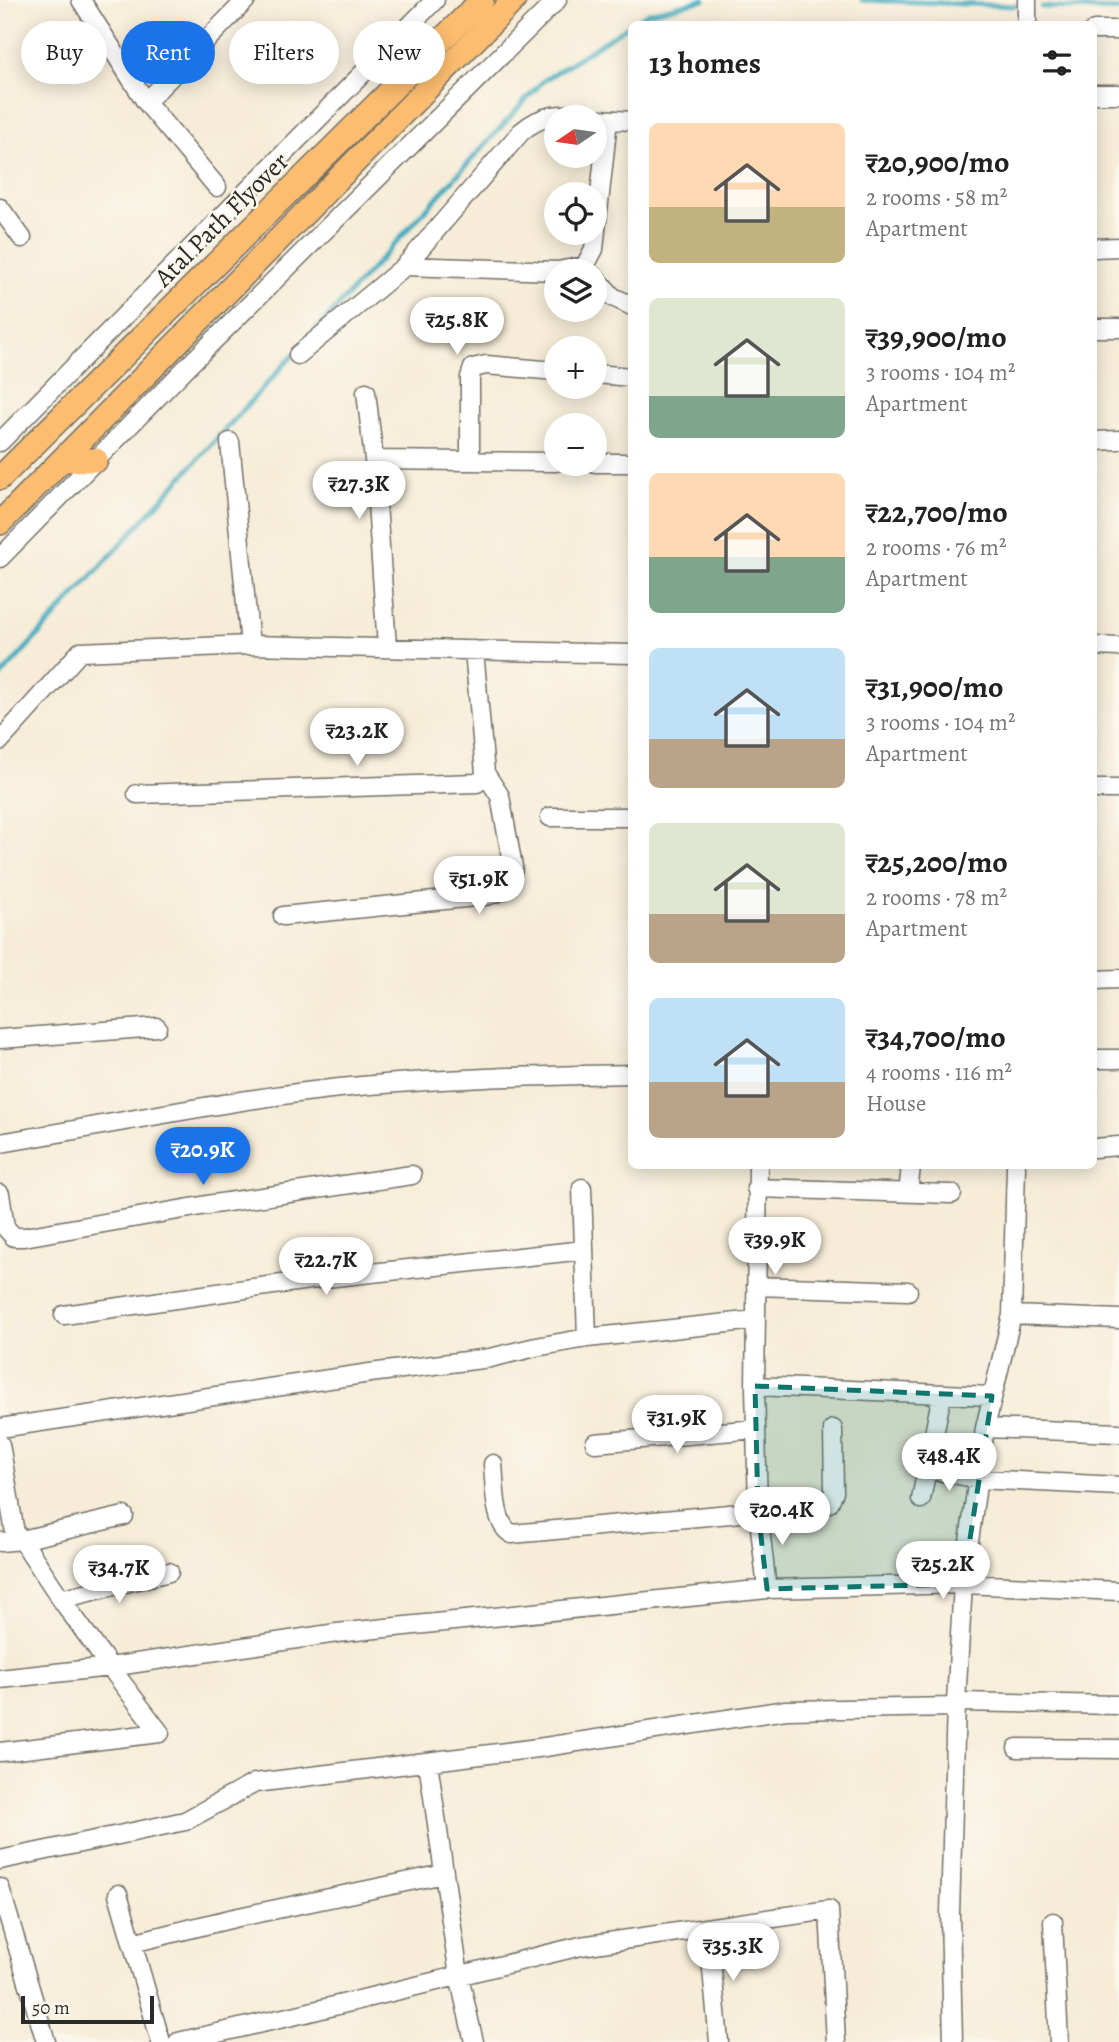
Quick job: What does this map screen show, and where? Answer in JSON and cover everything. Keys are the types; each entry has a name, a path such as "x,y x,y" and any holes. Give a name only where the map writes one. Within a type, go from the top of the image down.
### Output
{"main road":[{"name":"Atal Path Flyover","path":"0,478 482,0"},
{"name":"Atal Path Flyover","path":"0,523 514,0"},
{"path":"62,460 96,460"}],"street":[{"path":"81,0 146,102 217,187"},
{"path":"146,102 246,0"},
{"path":"0,442 435,0"},
{"path":"0,558 556,0"},
{"path":"1027,0 1027,21"},
{"path":"1097,30 1119,30"},
{"path":"1097,94 1119,94"},
{"path":"298,355 405,266 521,132 532,122 544,118"},
{"path":"607,119 628,121"},
{"path":"592,259 599,168"},
{"path":"0,208 22,238"},
{"path":"1097,248 1119,247"},
{"path":"405,266 544,271"},
{"path":"607,290 613,297 628,304"},
{"path":"1097,328 1119,328"},
{"path":"470,460 472,368 486,365 544,370"},
{"path":"607,375 628,377"},
{"path":"366,393 374,460 387,647"},
{"path":"1097,441 1119,440"},
{"path":"230,442 250,645"},
{"path":"374,460 544,462"},
{"path":"607,463 628,463"},
{"path":"0,741 80,652 250,645 628,654"},
{"path":"1097,646 1119,647"},
{"path":"283,916 485,896 503,891 509,886 513,878 513,867 500,796 485,773 474,650"},
{"path":"137,794 471,783 481,781 485,773"},
{"path":"1097,789 1119,789"},
{"path":"550,817 628,817"},
{"path":"1097,980 1119,979"},
{"path":"0,1039 157,1027"},
{"path":"1097,1059 1119,1059"},
{"path":"0,1143 338,1088 425,1080 628,1074"},
{"path":"1097,1148 1119,1146"},
{"path":"758,1169 755,1386 758,1510 767,1589"},
{"path":"908,1193 911,1169"},
{"path":"953,2042 950,1914 956,1704 963,1584 985,1428 1012,1315 1016,1169"},
{"path":"0,1194 5,1227 14,1237 24,1237 206,1205 412,1175"},
{"path":"582,1188 587,1338"},
{"path":"756,1188 952,1194"},
{"path":"64,1315 316,1279 584,1250"},
{"path":"756,1286 908,1291"},
{"path":"1012,1315 1119,1319"},
{"path":"0,1428 370,1373 490,1358 587,1338 756,1320"},
{"path":"755,1386 992,1396"},
{"path":"921,1499 942,1394"},
{"path":"985,1428 1119,1433"},
{"path":"595,1443 756,1429"},
{"path":"494,1464 499,1516 503,1528 512,1534 817,1506 829,1503 832,1499 833,1429"},
{"path":"0,1444 13,1540 160,1733 0,1752"},
{"path":"928,1469 978,1479 1119,1486"},
{"path":"13,1540 124,1516"},
{"path":"61,1600 169,1573"},
{"path":"0,1679 110,1667 337,1633 767,1589 963,1584 1119,1591"},
{"path":"0,1860 185,1821 255,1783 538,1748 786,1710 956,1704 1119,1705"},
{"path":"1017,1748 1119,1749"},
{"path":"428,1762 459,1976 474,2042"},
{"path":"132,1942 444,1874"},
{"path":"0,1888 46,2042"},
{"path":"118,1894 161,2042"},
{"path":"178,2042 581,1946 830,1910 836,2042"},
{"path":"1053,1922 1059,2042"},
{"path":"708,1928 719,2042"}],"highlighted area":[{"path":"755,1386 992,1396 963,1584 767,1589 758,1510"}],"waterway":[{"path":"636,21 648,13 704,0"},
{"path":"862,0 1015,6"},
{"path":"1042,7 1119,10"},
{"path":"317,329 543,81 628,26"},
{"path":"0,677 294,354"}]}
